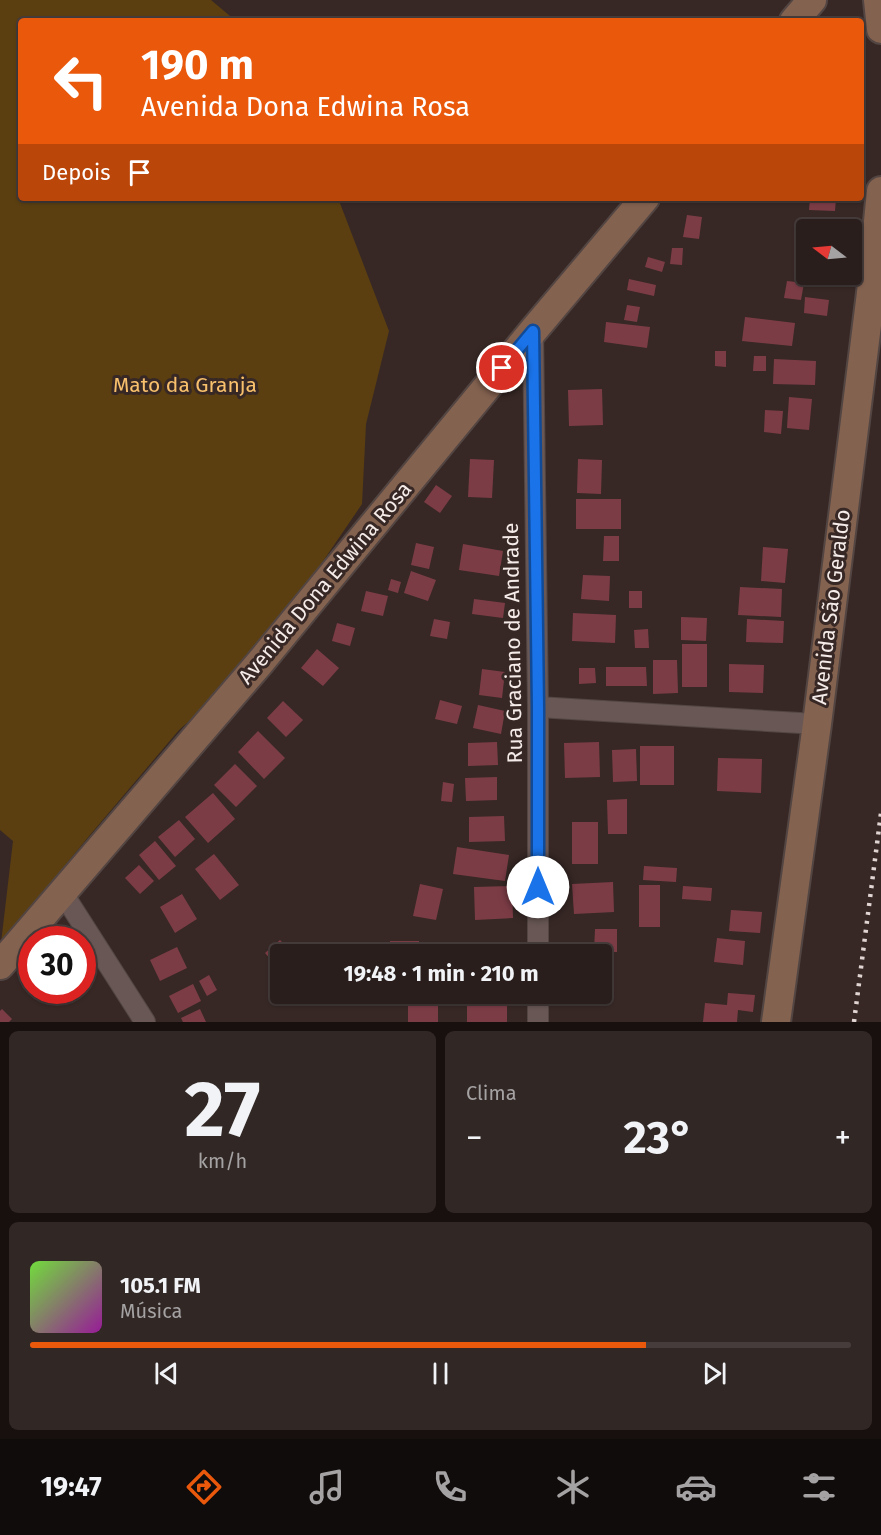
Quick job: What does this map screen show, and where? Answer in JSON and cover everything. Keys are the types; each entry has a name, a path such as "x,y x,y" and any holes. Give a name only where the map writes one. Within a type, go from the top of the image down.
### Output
{"street":[{"path":"797,18 812,0"},
{"path":"878,0 881,29"},
{"name":"Avenida São Geraldo","path":"776,1022 817,724 871,293 881,191"},
{"name":"Avenida Dona Edwina Rosa","path":"0,964 258,665 642,201"},
{"name":"Rua Graciano de Andrade","path":"533,331 538,707 538,944"},
{"path":"538,707 817,724"},
{"path":"62,892 145,1022"},
{"path":"538,1004 538,1022"}],"green space":[{"name":"Mato da Granja","path":"0,0 211,0 232,18 18,18 18,201 339,201 389,331 366,424 362,504 253,664 179,730 1,943 13,841 0,830"}],"building":[{"path":"810,201 836,201 835,211 809,210"},
{"path":"687,215 702,217 699,239 683,237"},
{"path":"672,248 683,248 682,265 670,264"},
{"path":"648,257 665,262 662,272 645,267"},
{"path":"629,279 656,285 654,296 627,290"},
{"path":"787,281 804,285 801,300 784,298"},
{"path":"805,297 829,300 827,316 804,313"},
{"path":"627,305 640,307 637,322 624,320"},
{"path":"745,317 795,323 792,346 742,341"},
{"path":"606,322 650,327 647,348 604,342"},
{"path":"715,351 726,351 726,367 715,366"},
{"path":"754,356 766,356 766,371 753,371"},
{"path":"774,359 816,361 815,385 773,384"},
{"path":"602,389 603,425 569,426 568,390"},
{"path":"789,397 812,399 809,430 787,428"},
{"path":"765,410 783,411 781,434 764,432"},
{"path":"470,459 494,460 492,498 468,497"},
{"path":"578,459 602,460 601,494 577,493"},
{"path":"436,485 452,496 440,513 424,502"},
{"path":"576,499 621,499 621,529 576,529"},
{"path":"604,536 619,536 619,561 603,561"},
{"path":"416,543 434,547 429,569 411,565"},
{"path":"463,544 503,551 499,576 459,570"},
{"path":"763,547 788,549 785,583 761,581"},
{"path":"411,571 436,580 428,601 404,593"},
{"path":"583,575 610,576 609,601 581,599"},
{"path":"391,579 401,582 398,593 388,590"},
{"path":"740,587 782,589 781,617 738,615"},
{"path":"366,591 388,596 383,616 361,611"},
{"path":"629,591 642,591 642,608 629,608"},
{"path":"474,599 505,603 503,618 472,614"},
{"path":"573,613 616,615 615,643 572,641"},
{"path":"681,617 707,618 706,641 681,640"},
{"path":"434,619 450,622 447,639 430,636"},
{"path":"747,619 784,621 783,643 746,642"},
{"path":"337,623 355,628 350,646 332,641"},
{"path":"648,629 649,648 635,648 634,630"},
{"path":"682,644 707,644 707,687 682,687"},
{"path":"317,649 339,668 323,686 301,668"},
{"path":"653,660 677,660 678,693 653,694"},
{"path":"729,664 764,665 763,693 729,692"},
{"path":"606,667 646,667 647,686 606,686"},
{"path":"579,668 595,668 596,683 579,684"},
{"path":"482,669 505,672 502,698 479,695"},
{"path":"440,700 462,706 457,724 435,719"},
{"path":"283,701 303,720 286,737 267,718"},
{"path":"478,705 505,711 501,734 473,728"},
{"path":"258,731 285,758 264,779 238,752"},
{"path":"497,742 498,765 468,766 468,743"},
{"path":"599,742 600,777 565,778 564,743"},
{"path":"640,746 674,746 674,785 640,785"},
{"path":"636,749 637,781 613,782 612,750"},
{"path":"718,758 762,759 761,793 717,791"},
{"path":"235,764 257,786 236,807 214,785"},
{"path":"497,777 497,800 466,801 465,778"},
{"path":"443,782 454,784 452,802 441,801"},
{"path":"213,793 235,819 208,843 185,817"},
{"path":"627,799 627,834 608,834 607,800"},
{"path":"504,816 505,841 469,842 469,817"},
{"path":"179,820 195,839 175,857 158,837"},
{"path":"572,822 598,822 598,864 572,864"},
{"path":"155,841 176,866 159,880 139,855"},
{"path":"457,847 509,855 505,881 453,874"},
{"path":"214,854 239,885 220,900 195,869"},
{"path":"139,865 154,881 140,894 125,878"},
{"path":"644,866 677,868 676,882 643,880"},
{"path":"613,882 614,912 574,914 572,884"},
{"path":"420,884 443,889 436,920 413,916"},
{"path":"639,885 660,885 660,927 639,927"},
{"path":"512,886 513,918 475,920 474,887"},
{"path":"683,886 712,888 711,901 682,899"},
{"path":"182,894 197,919 175,933 160,907"},
{"path":"731,910 762,912 760,933 729,931"},
{"path":"595,929 617,929 617,952 612,952 612,944 594,944"},
{"path":"717,938 745,941 743,965 714,962"},
{"path":"390,941 419,941 419,944 390,944"},
{"path":"177,947 187,968 160,981 150,960"},
{"path":"270,949 270,959 265,953"},
{"path":"209,975 217,990 207,996 199,981"},
{"path":"193,984 201,1001 178,1013 169,996"},
{"path":"728,993 755,995 753,1012 738,1010 737,1022 703,1022 705,1003 727,1005"},
{"path":"408,1004 438,1004 438,1022 408,1022"},
{"path":"467,1004 507,1004 507,1022 467,1022"},
{"path":"2,1009 12,1019 9,1022 0,1022"},
{"path":"200,1009 206,1022 183,1022 181,1018"}],"railway":[{"path":"854,1022 881,813"}],"route":[{"path":"502,368 533,331 538,887"}]}
